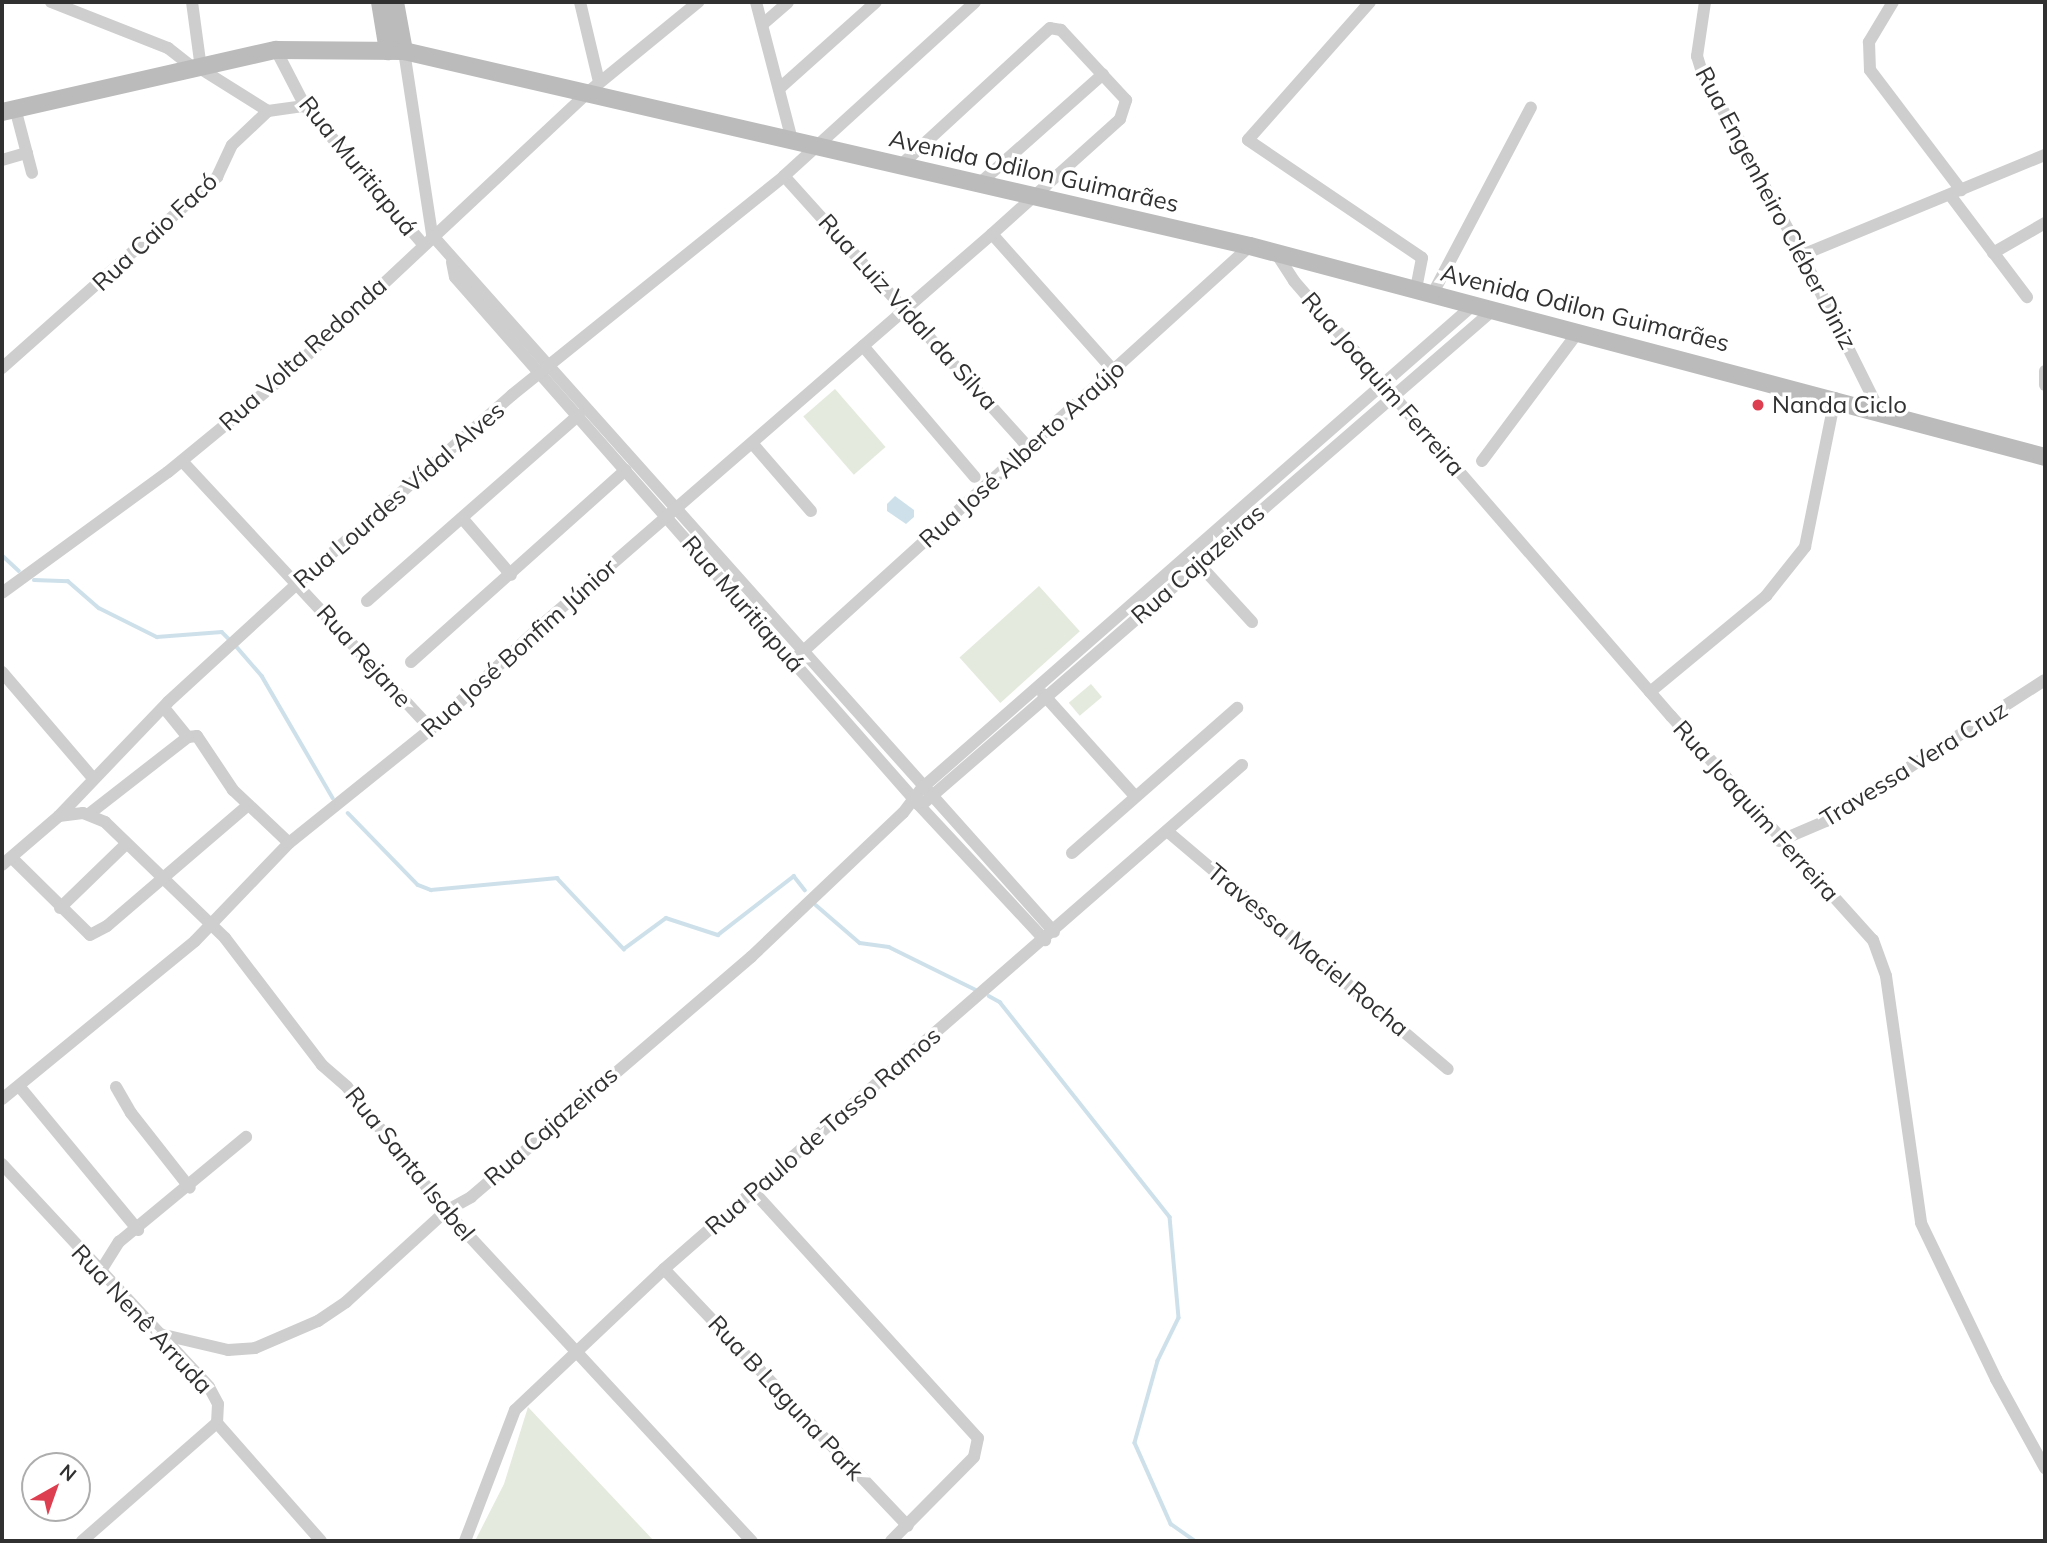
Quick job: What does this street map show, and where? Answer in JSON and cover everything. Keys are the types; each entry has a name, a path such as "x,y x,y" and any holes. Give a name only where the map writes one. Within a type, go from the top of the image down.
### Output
{"street":[{"name":"Rua Muritiapuá","path":"51,2 150,40 268,111"},
{"path":"192,2 195,65"},
{"path":"380,2 396,51"},
{"path":"395,2 396,51 427,239"},
{"path":"580,2 593,87"},
{"name":"Rua Volta Redonda","path":"2,593 182,461 326,340 427,239 593,87 698,2"},
{"path":"756,2 781,87 792,140"},
{"path":"763,24 788,2"},
{"path":"781,87 876,2"},
{"name":"Rua Lourdes Vídal Alves","path":"7,862 59,816 93,778 164,709 299,583 547,369 784,176 975,2"},
{"path":"1370,2 1249,135 1249,144 1422,258 1424,292"},
{"name":"Rua Engenheiro Cléber Diniz","path":"1705,2 1699,63 1802,255 1879,410"},
{"path":"1893,2 1869,41 1870,70 1993,253 2027,298"},
{"path":"901,165 1046,31 1060,30 1102,74 981,183"},
{"name":"Rua Muritiapuá","path":"276,50 305,106 427,239 452,262 466,270 547,369 671,512 798,656 932,799 1049,936"},
{"name":"Avenida Odilon Guimarães","path":"8,110 195,65 276,50 396,51 593,87 792,140 1036,194 1250,246 1472,306 1835,398 2045,457"},
{"name":"Rua José Bonfim Júnior","path":"2,1099 195,941 289,843 431,729 671,512 992,234 1120,119 1127,106 1125,97 1102,74"},
{"path":"268,111 305,106"},
{"path":"1424,292 1531,107"},
{"path":"8,110 27,153 32,173"},
{"name":"Rua Caio Facó","path":"2,368 206,187 224,167 232,145 268,111"},
{"path":"2,160 27,153"},
{"path":"1802,255 2045,155"},
{"name":"Rua Luiz Vidal da Silva","path":"784,176 907,308 1030,449"},
{"path":"1993,253 2045,223"},
{"path":"992,234 1114,371"},
{"name":"Rua José Alberto Araújo","path":"798,656 1030,449 1250,246"},
{"name":"Rua Joaquim Ferreira","path":"1276,253 1294,281 1779,841 1878,949 1886,976 1922,1223 1996,1379 2045,1468"},
{"name":"Rua Cajazeiras","path":"160,1334 228,1350 277,1341 346,1302 446,1211 471,1197 751,957 916,802 922,788 1383,381 1472,306"},
{"name":"Rua Cajazeiras","path":"916,802 932,799 1393,394 1492,311"},
{"path":"1482,461 1578,332"},
{"path":"863,346 975,477"},
{"name":"Rua Muritiapuá","path":"547,369 579,415 626,470 671,512"},
{"path":"2045,371 2045,385"},
{"path":"1650,692 1766,596 1805,547 1835,398"},
{"path":"367,601 579,415"},
{"path":"752,443 811,511"},
{"name":"Rua Rejane","path":"182,461 299,583 431,729"},
{"path":"411,662 626,470"},
{"path":"462,518 511,575"},
{"path":"1198,564 1252,622"},
{"name":"Rua Muritiapuá","path":"798,656 916,802 1049,936"},
{"path":"2,672 93,778"},
{"name":"Travessa Vera Cruz","path":"1779,841 1826,821 2045,680"},
{"path":"1035,686 1135,796"},
{"path":"1072,853 1237,708"},
{"path":"164,709 188,737 201,740 224,779 289,843"},
{"path":"59,816 89,814 188,737"},
{"name":"Rua Paulo de Tasso Ramos","path":"465,1541 515,1410 664,1269 1242,765"},
{"path":"7,862 85,933 98,932 248,805"},
{"name":"Rua Santa Isabel","path":"89,814 105,822 210,923 446,1211 573,1353 752,1541"},
{"name":"Travessa Maciel Rocha","path":"1167,831 1448,1069"},
{"path":"60,908 126,845"},
{"path":"19,1086 138,1230"},
{"path":"116,1087 131,1113 190,1188"},
{"path":"100,1272 113,1248 190,1188 246,1137"},
{"name":"Rua Nenê Arruda","path":"2,1164 213,1393 216,1423 321,1541"},
{"path":"754,1191 978,1438 974,1457 891,1541"},
{"name":"Rua B Laguna Park","path":"664,1269 908,1526"},
{"path":"82,1541 216,1423"}],"shaded area":[{"path":"835,389 886,447 854,475 803,417"},
{"path":"1039,586 1080,631 1000,703 959,658"},
{"path":"1091,684 1102,697 1080,716 1069,703"},
{"path":"528,1407 654,1541 475,1541 504,1484"}],"water":[{"path":"895,496 914,510 914,517 906,524 887,511 887,504"}],"waterway":[{"path":"2,555 19,571"},
{"path":"34,580 68,581 99,608 157,637 222,632 231,641"},
{"path":"236,646 262,676 333,798"},
{"path":"348,813 418,885 431,890 557,878 624,949 666,918 718,935 794,876 805,890"},
{"path":"816,905 860,943 889,947 978,991"},
{"path":"989,996 1000,1002 1170,1217 1179,1318 1158,1361 1135,1443 1171,1524 1195,1541"}],"place":[{"name":"Nanda Ciclo","path":"1758,405"}]}
